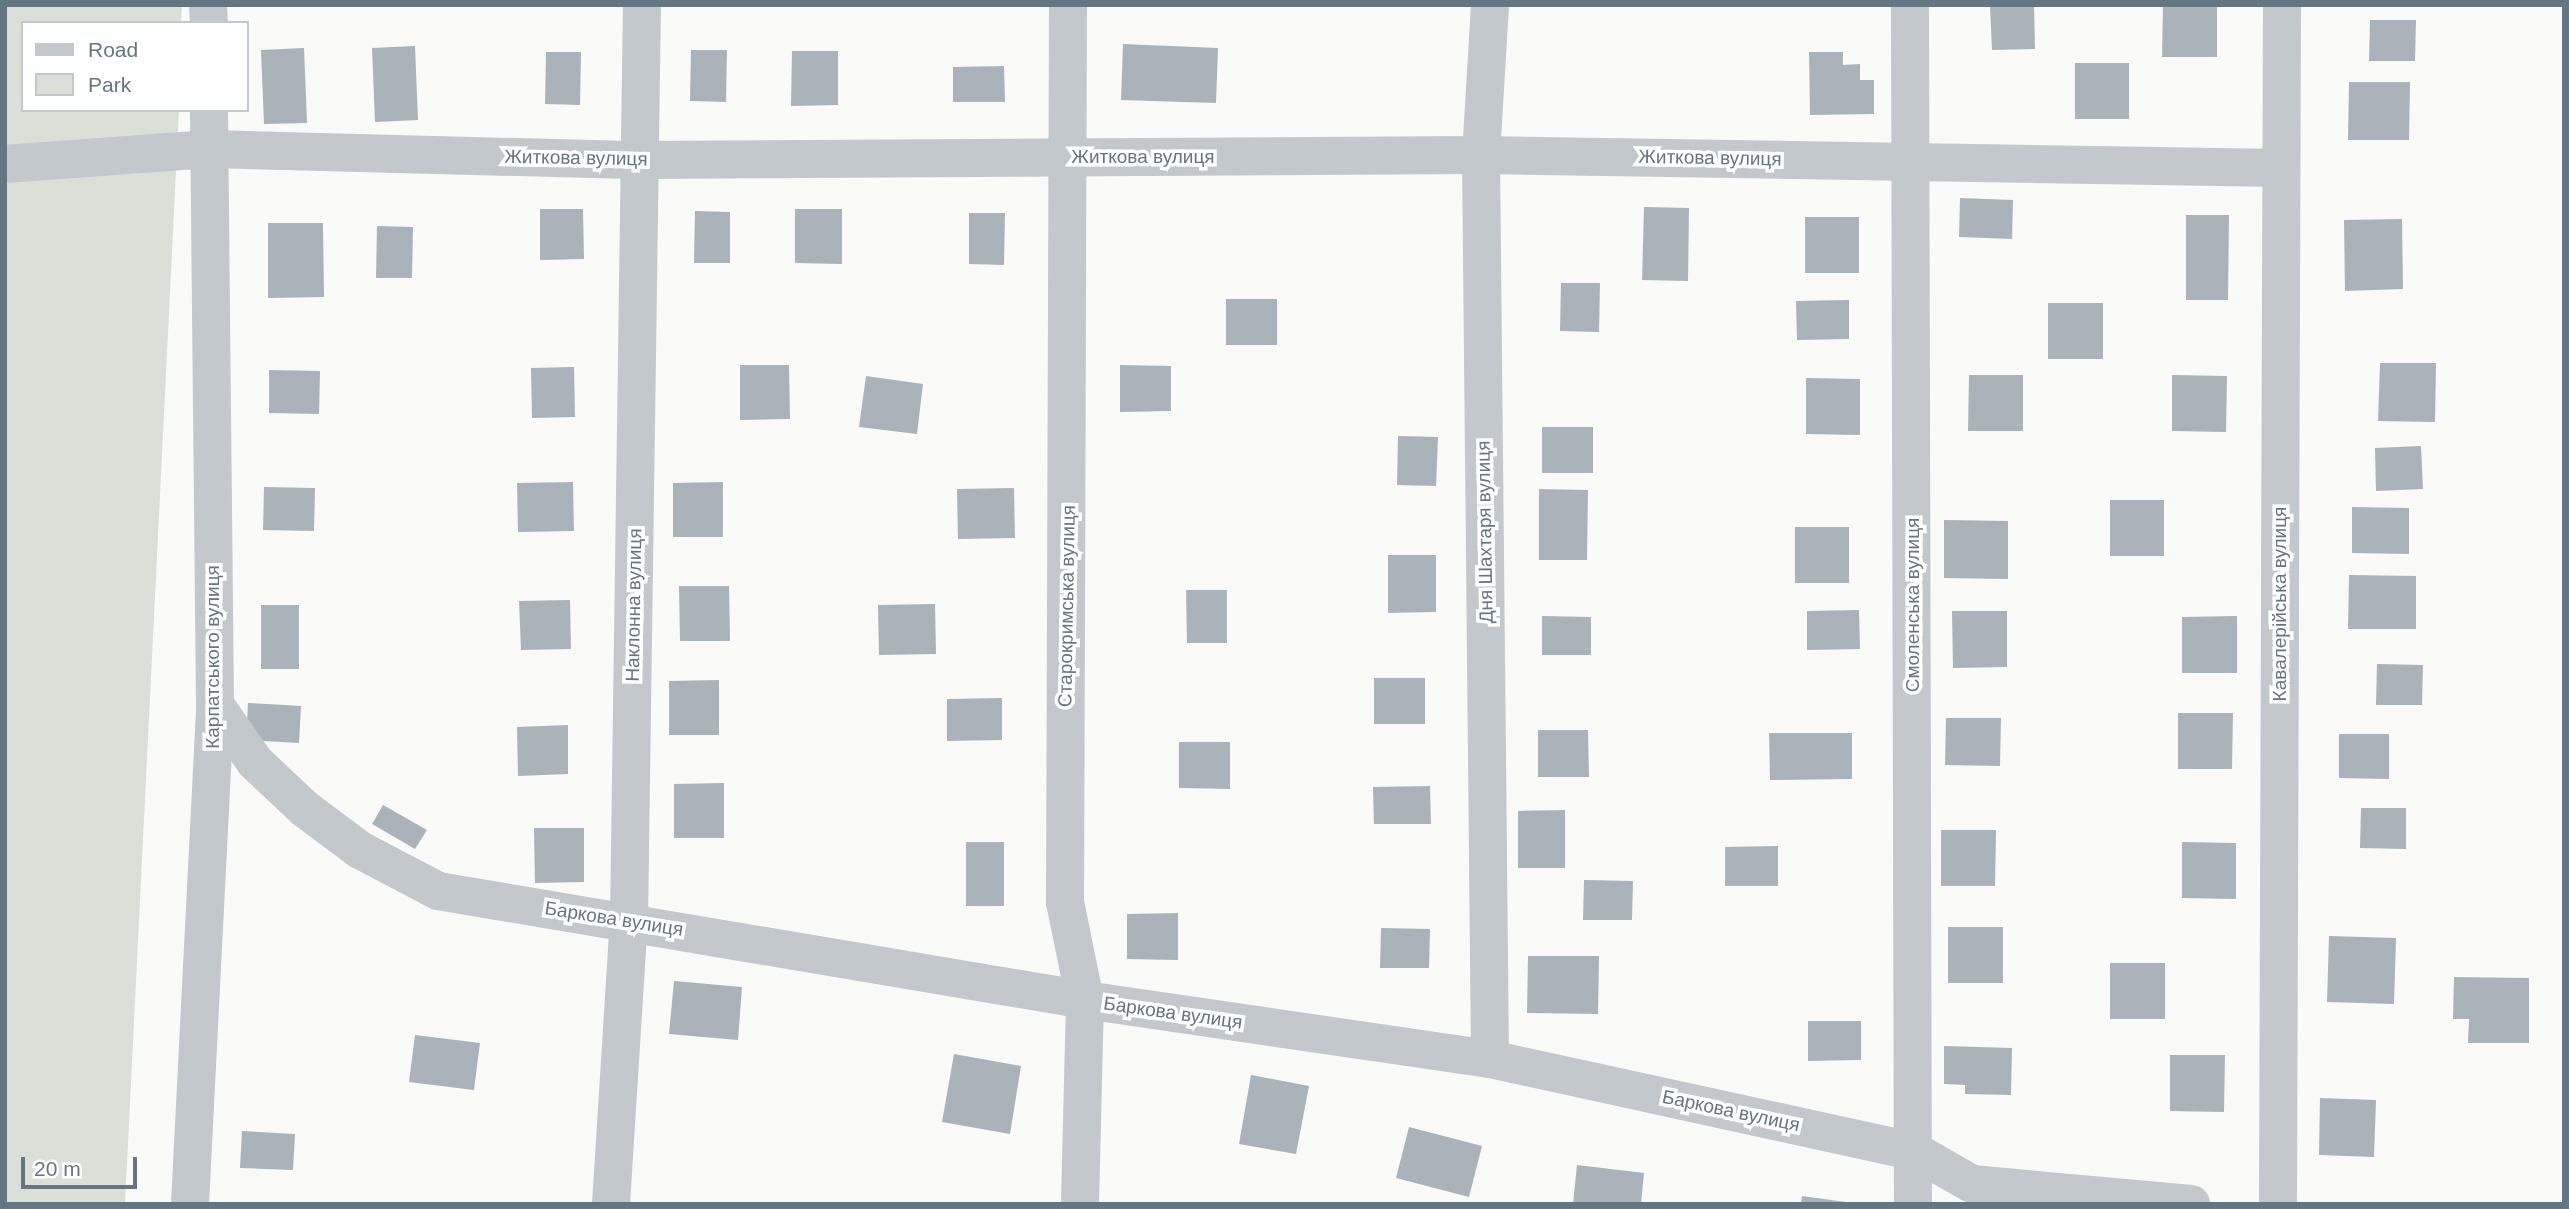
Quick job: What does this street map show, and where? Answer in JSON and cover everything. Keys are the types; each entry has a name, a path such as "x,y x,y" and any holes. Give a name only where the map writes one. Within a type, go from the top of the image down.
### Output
{"street":[{"name":"Наклонна вулиця","path":"611,1204 629,921 642,5"},
{"name":"Старокримська вулиця","path":"1068,5 1071,158 1065,902 1085,1000 1080,1204"},
{"name":"Дня Шахтаря вулиця","path":"1490,5 1481,155 1490,1059"},
{"name":"Смоленська вулиця","path":"1910,5 1916,1152 1913,1204"},
{"name":"Кавалерійська вулиця","path":"2278,1204 2282,5"},
{"name":"Карпатського вулиця","path":"190,1204 215,705 209,112"},
{"name":"Житкова вулиця","path":"5,164 209,149 641,160 1481,155 2281,168"},
{"name":"Баркова вулиця","path":"215,705 255,762 304,809 360,850 438,891 629,921 1085,1000 1490,1059 1916,1152 1972,1184 2191,1204"}],"green space":[{"path":"5,5 182,5 181,21 21,21 21,112 179,112 125,1204 5,1204"}],"building":[{"path":"1990,5 2034,5 2035,49 1992,50"},
{"path":"2163,5 2217,5 2217,57 2162,57"},
{"path":"2370,20 2416,20 2415,61 2369,61"},
{"path":"1123,44 1218,48 1216,103 1121,100"},
{"path":"415,46 418,120 375,122 372,48"},
{"path":"304,48 307,123 264,124 261,50"},
{"path":"691,50 727,50 726,102 690,101"},
{"path":"792,51 838,51 838,105 791,106"},
{"path":"546,52 581,52 580,105 545,104"},
{"path":"1809,52 1843,52 1843,65 1860,64 1860,80 1874,80 1874,114 1810,115"},
{"path":"2075,63 2129,63 2129,119 2075,119"},
{"path":"1004,66 1005,102 953,102 953,67"},
{"path":"2349,82 2410,82 2409,140 2348,140"},
{"path":"1960,198 2013,200 2012,239 1959,237"},
{"path":"1644,207 1689,208 1688,281 1642,280"},
{"path":"540,209 583,209 584,259 540,260"},
{"path":"795,209 842,209 842,264 795,263"},
{"path":"695,211 730,212 730,263 694,263"},
{"path":"969,213 1005,213 1004,265 969,264"},
{"path":"2186,215 2229,215 2228,300 2186,300"},
{"path":"1805,217 1859,217 1859,273 1805,273"},
{"path":"2402,219 2403,289 2345,291 2344,220"},
{"path":"268,223 323,223 324,297 268,298"},
{"path":"377,226 413,227 412,278 376,278"},
{"path":"1561,283 1600,283 1599,332 1560,331"},
{"path":"1226,299 1277,299 1277,345 1226,345"},
{"path":"1849,300 1849,339 1797,340 1796,301"},
{"path":"2048,303 2103,303 2103,359 2048,359"},
{"path":"2380,363 2436,363 2435,422 2378,421"},
{"path":"740,365 789,365 790,419 740,420"},
{"path":"1120,365 1171,366 1171,411 1120,412"},
{"path":"574,367 575,417 532,418 531,368"},
{"path":"269,370 320,371 319,414 269,413"},
{"path":"1969,375 2023,375 2023,431 1968,431"},
{"path":"2172,375 2227,376 2226,432 2172,431"},
{"path":"866,376 923,384 917,434 859,427"},
{"path":"1806,378 1860,379 1860,435 1806,434"},
{"path":"1542,427 1593,427 1593,473 1542,473"},
{"path":"1398,436 1438,437 1436,486 1397,485"},
{"path":"2421,446 2423,489 2376,491 2375,448"},
{"path":"573,482 574,531 518,532 517,483"},
{"path":"723,482 723,537 673,537 673,483"},
{"path":"264,487 315,488 314,531 263,530"},
{"path":"1014,488 1015,538 958,539 957,489"},
{"path":"1539,489 1588,490 1587,560 1539,560"},
{"path":"2110,500 2164,500 2164,556 2110,556"},
{"path":"2352,507 2409,508 2409,554 2352,553"},
{"path":"1944,520 2008,521 2008,579 1944,578"},
{"path":"1795,527 1849,527 1849,583 1795,583"},
{"path":"1388,555 1436,555 1436,612 1388,613"},
{"path":"2349,575 2416,576 2416,629 2348,629"},
{"path":"679,586 729,586 730,641 680,641"},
{"path":"1186,590 1227,590 1227,643 1187,643"},
{"path":"570,600 571,649 521,650 519,601"},
{"path":"935,604 936,654 879,655 878,605"},
{"path":"261,605 299,605 299,669 261,669"},
{"path":"1859,610 1860,649 1807,650 1807,611"},
{"path":"1952,611 2007,611 2007,667 1953,668"},
{"path":"1542,616 1591,617 1591,655 1542,655"},
{"path":"2237,616 2237,673 2182,673 2182,617"},
{"path":"2377,664 2423,665 2422,705 2376,705"},
{"path":"1374,678 1425,678 1425,724 1374,724"},
{"path":"719,680 719,735 669,735 669,681"},
{"path":"1002,698 1002,740 947,741 947,699"},
{"path":"248,703 301,706 299,743 246,740"},
{"path":"2178,713 2233,713 2232,769 2178,769"},
{"path":"1946,718 2001,718 2000,766 1945,765"},
{"path":"568,725 568,774 518,776 517,727"},
{"path":"1538,730 1588,730 1589,777 1538,777"},
{"path":"1769,733 1852,733 1852,779 1770,780"},
{"path":"2339,734 2389,734 2389,779 2339,778"},
{"path":"1179,742 1230,742 1230,789 1179,788"},
{"path":"724,783 724,838 674,838 674,784"},
{"path":"1430,786 1431,824 1374,824 1373,787"},
{"path":"383,805 427,830 415,849 372,824"},
{"path":"2361,808 2406,808 2406,849 2360,848"},
{"path":"1565,810 1565,868 1518,868 1518,811"},
{"path":"534,828 584,828 584,882 535,883"},
{"path":"1941,830 1996,830 1995,886 1941,886"},
{"path":"966,842 1004,842 1004,906 966,906"},
{"path":"2182,842 2236,843 2236,899 2182,898"},
{"path":"1778,846 1778,886 1725,886 1725,847"},
{"path":"1584,880 1633,881 1632,920 1583,920"},
{"path":"1178,913 1178,960 1127,959 1127,914"},
{"path":"1948,927 2003,927 2003,983 1948,983"},
{"path":"1381,928 1430,929 1429,968 1380,968"},
{"path":"2329,936 2396,938 2394,1004 2327,1002"},
{"path":"1528,956 1599,956 1598,1014 1527,1013"},
{"path":"2110,963 2165,963 2165,1019 2110,1019"},
{"path":"2454,977 2529,978 2529,1043 2468,1043 2469,1019 2453,1019"},
{"path":"674,981 742,987 738,1040 669,1034"},
{"path":"1808,1021 1861,1021 1861,1060 1808,1061"},
{"path":"415,1035 480,1043 474,1090 409,1082"},
{"path":"1944,1046 2012,1048 2011,1095 1965,1094 1965,1085 1944,1084"},
{"path":"954,1054 1021,1066 1010,1134 942,1122"},
{"path":"2170,1055 2225,1055 2224,1112 2170,1111"},
{"path":"1251,1075 1309,1086 1296,1154 1239,1144"},
{"path":"2320,1098 2376,1100 2374,1157 2319,1155"},
{"path":"1409,1127 1482,1146 1469,1197 1396,1178"},
{"path":"242,1131 295,1134 293,1170 240,1168"},
{"path":"1577,1165 1644,1173 1641,1204 1573,1204"},
{"path":"1802,1196 1846,1202 1846,1204 1801,1204"}]}
